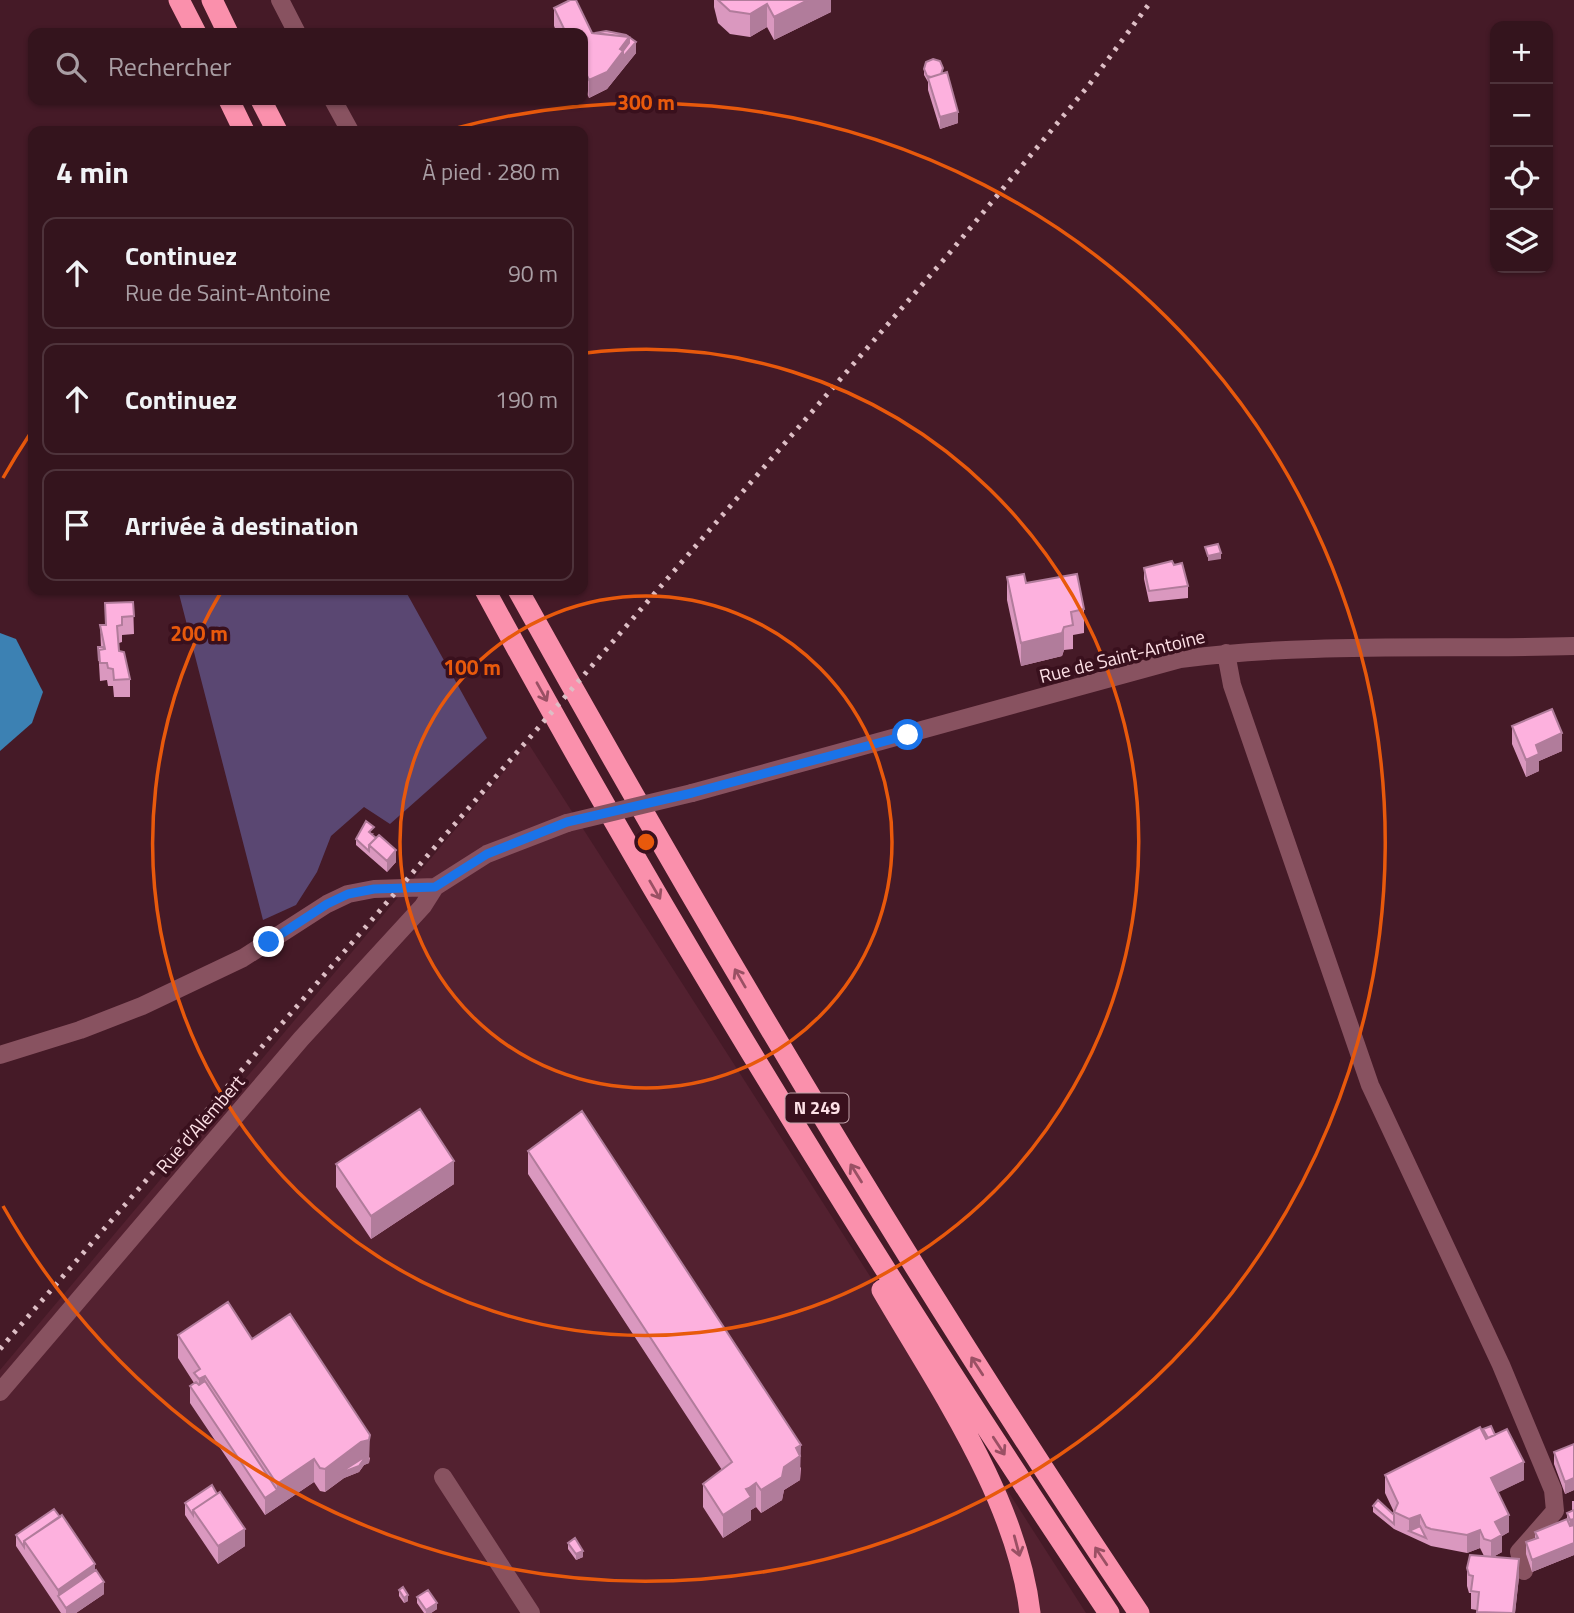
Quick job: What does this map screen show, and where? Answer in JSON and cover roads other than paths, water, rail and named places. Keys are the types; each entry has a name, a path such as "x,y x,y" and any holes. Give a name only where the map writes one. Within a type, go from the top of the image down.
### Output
{"highway":[{"path":"179,0 193,28"},
{"path":"212,0 226,28"},
{"path":"231,105 242,126"},
{"path":"264,105 274,126"},
{"name":"N 249","path":"488,595 600,796 868,1245 1109,1613"},
{"name":"N 249","path":"521,595 834,1136 982,1374 1139,1613"},
{"name":"N 249","path":"868,1245 872,1274 994,1488 1015,1538 1030,1613"}],"street":[{"path":"280,0 294,28"},
{"path":"336,105 347,126"},
{"name":"Rue de Saint-Antoine","path":"435,887 487,854 567,822 692,793 1158,665 1226,653 1387,645 1574,646"},
{"path":"1226,653 1232,685 1370,1085 1501,1365 1553,1490 1555,1511 1519,1552 1524,1571"},
{"path":"0,1055 80,1030 153,1000 243,958 327,904 348,894 374,889 435,887"},
{"name":"Rue d’Alembert","path":"0,1392 301,1039 423,906 435,887"},
{"path":"443,1477 531,1613"}],"water":[{"path":"0,633 16,639 43,692 32,723 0,751"}],"railway":[{"path":"0,1349 947,256 1089,85 1152,0"}]}
